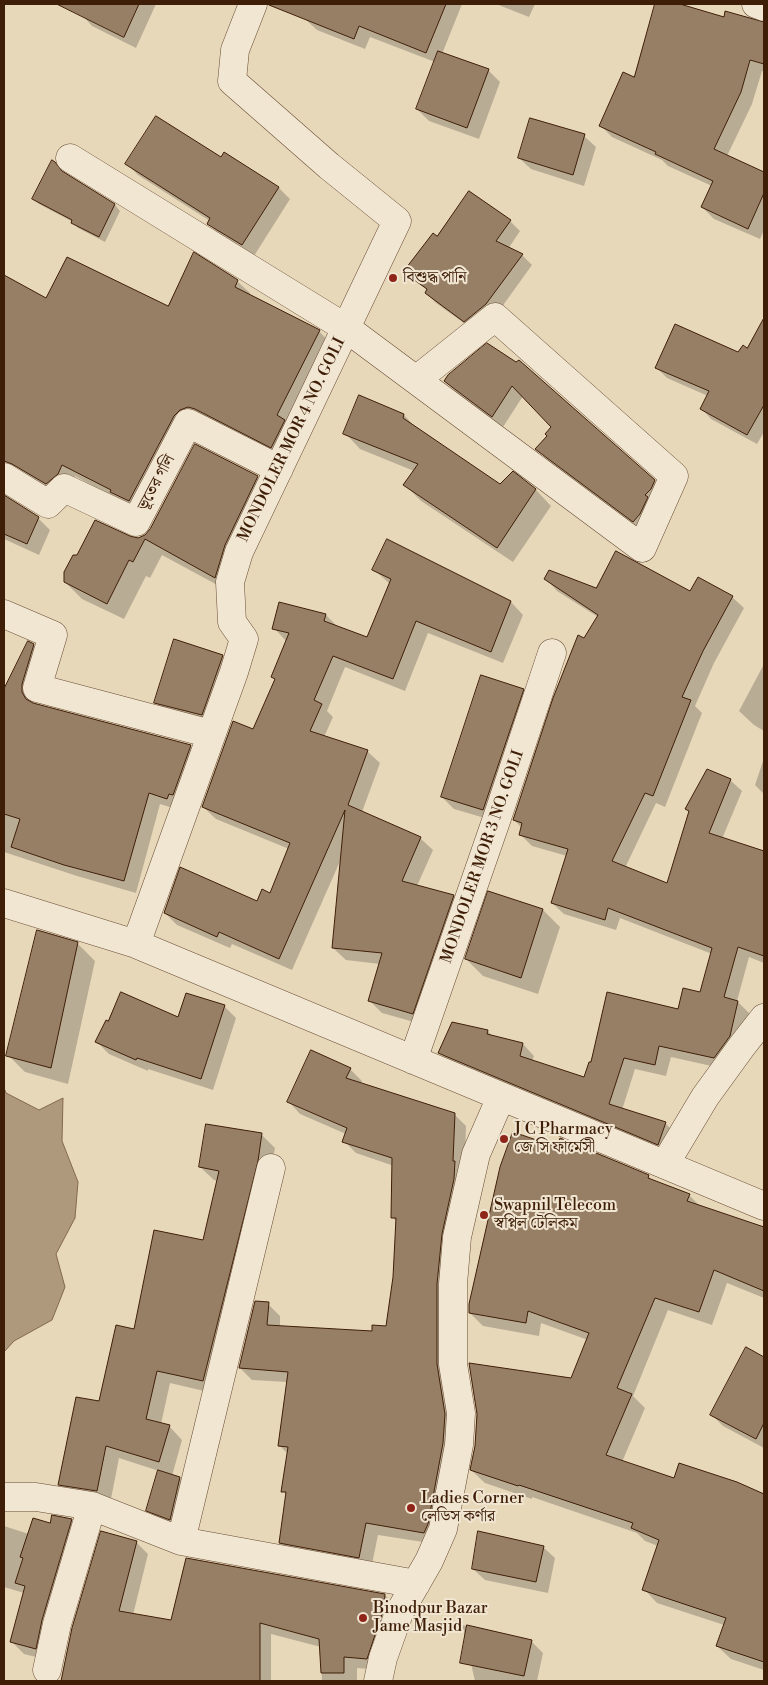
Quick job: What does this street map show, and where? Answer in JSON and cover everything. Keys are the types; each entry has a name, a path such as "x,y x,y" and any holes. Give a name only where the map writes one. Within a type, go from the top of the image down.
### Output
{"street":[{"name":"MONDOLER MOR 4 NO. GOLI","path":"136,944 244,639 232,622 230,582 239,552 397,221 329,166 232,81 235,50 252,4"},
{"path":"756,4 764,7"},
{"path":"70,158 346,328 642,548 674,476 495,316 416,380"},
{"name":"ভূতের গলি","path":"4,477 48,504 64,488 136,522 188,423 279,469"},
{"path":"4,614 53,634 37,688 211,734"},
{"name":"MONDOLER MOR 3 NO. GOLI","path":"413,1060 552,653"},
{"path":"4,903 136,944 764,1206"},
{"path":"665,1164 705,1097 764,1018"},
{"path":"378,1681 383,1658 399,1613 416,1584 443,1529 459,1445 461,1413 453,1364 453,1284 457,1237 476,1154 501,1097"},
{"path":"181,1541 271,1168"},
{"path":"4,1497 36,1498 92,1506 181,1541 416,1584"},
{"path":"46,1670 57,1624 92,1506"}],"shaded area":[{"path":"4,1088 6,1093 39,1110 63,1098 62,1141 78,1182 75,1218 56,1254 65,1287 52,1320 14,1341 4,1352"}],"building":[{"path":"57,4 139,4 124,37"},
{"path":"269,4 446,4 426,53 359,26 354,39"},
{"path":"655,4 680,4 724,17 725,11 764,22 764,64 750,60 741,92 714,149 764,172 764,193 748,229 701,207 713,181 599,126 623,72 634,77"},
{"path":"438,51 489,69 467,128 416,109"},
{"path":"156,116 221,157 224,152 279,187 242,245 207,224 210,218 125,164"},
{"path":"530,118 585,134 573,175 518,158"},
{"path":"52,160 62,171 115,204 99,237 71,223 72,220 32,199"},
{"path":"469,191 511,220 496,241 523,254 486,304 464,322 425,293 427,289 403,272 433,233 437,236"},
{"path":"194,252 238,280 235,287 320,330 277,415 285,420 271,448 188,407 180,410 174,416 129,501 62,465 58,474 46,484 4,461 4,275 46,298 67,257 168,306"},
{"path":"764,318 764,405 747,435 700,409 709,391 655,368 675,324 738,352 743,345 747,348"},
{"path":"487,343 516,362 519,360 655,480 651,489 645,495 648,497 640,514 633,522 535,449 547,436 545,434 551,427 512,386 492,417 444,381 448,375"},
{"path":"359,395 404,414 403,418 500,484 513,471 536,489 497,548 403,485 418,464 343,434"},
{"path":"195,444 258,476 225,545 215,578 145,539 133,562 129,560 107,604 64,582 64,572 73,555 77,555 95,520 130,536 138,538 145,535"},
{"path":"4,495 39,517 27,544 4,534"},
{"path":"387,539 511,601 491,652 416,621 393,679 333,656 314,700 322,704 310,731 368,750 348,805 421,837 402,881 454,895 413,1014 368,1001 382,953 332,948 345,810 279,959 219,932 217,937 164,913 180,867 257,901 262,889 270,893 290,843 202,807 233,721 253,729 275,679 271,677 289,633 272,629 279,602 326,614 324,621 367,637 391,579 372,570"},
{"path":"616,551 690,591 698,577 733,596 703,651 682,697 691,700 653,796 645,793 612,861 667,883 689,811 685,809 707,769 731,779 709,833 764,851 764,956 738,947 724,997 738,1001 730,1036 714,1058 659,1046 655,1065 624,1058 609,1104 666,1122 658,1145 438,1053 452,1022 488,1030 487,1034 523,1043 520,1056 584,1077 589,1062 591,1062 607,992 678,1009 683,988 700,992 712,948 608,908 605,920 551,903 568,849 519,835 522,823 513,820 553,698 578,635 584,638 598,615 544,579 549,570 596,588"},
{"path":"174,639 223,655 202,715 154,703"},
{"path":"28,641 34,644 22,684 22,692 26,699 33,703 191,745 173,795 169,794 167,799 149,793 124,881 64,865 11,847 20,819 4,814 4,689"},
{"path":"481,675 524,689 483,810 441,797"},
{"path":"488,891 543,909 521,978 465,959"},
{"path":"37,930 78,942 51,1068 6,1056"},
{"path":"121,992 178,1017 186,993 225,1005 201,1079 137,1058 136,1060 95,1042 106,1020 108,1021"},
{"path":"311,1050 351,1068 346,1078 455,1113 454,1179 442,1234 437,1284 437,1364 445,1414 443,1443 428,1524 424,1533 366,1523 359,1558 279,1543 286,1492 281,1492 288,1447 278,1446 288,1372 239,1368 255,1301 269,1302 267,1325 372,1331 372,1325 386,1326 393,1277 396,1218 391,1218 392,1158 342,1142 347,1128 287,1102"},
{"path":"206,1124 262,1133 258,1161 203,1381 157,1371 146,1419 170,1425 159,1462 106,1446 97,1491 58,1485 76,1397 99,1401 116,1325 134,1329 154,1230 203,1240 219,1171 199,1167"},
{"path":"513,1132 557,1147 560,1138 649,1175 648,1178 690,1194 687,1201 764,1227 764,1291 714,1270 699,1312 655,1298 617,1388 632,1394 606,1455 674,1478 679,1463 737,1482 764,1494 764,1662 716,1646 726,1618 642,1590 659,1540 631,1528 633,1523 470,1470 475,1446 477,1414 469,1363 571,1378 589,1333 528,1311 526,1323 469,1313 469,1304 500,1167"},
{"path":"746,1347 764,1357 764,1423 756,1439 710,1415"},
{"path":"158,1470 180,1477 170,1520 146,1511"},
{"path":"52,1515 72,1519 42,1620 36,1649 10,1642 25,1586 15,1583 23,1558 20,1557 33,1518 50,1523"},
{"path":"101,1531 137,1541 119,1611 171,1620 186,1558 385,1594 384,1608 367,1659 344,1657 344,1673 321,1673 319,1639 260,1623 260,1681 61,1681 72,1628"},
{"path":"478,1531 544,1546 536,1582 472,1569"},
{"path":"467,1625 532,1640 524,1676 460,1663"}],"place":[{"name":"বিশুদ্ধ পানি","path":"393,278"},
{"name":"J C Pharmacy জে সি ফার্মেসী","path":"504,1139"},
{"name":"Swapnil Telecom স্বপ্নিল টেলিকম","path":"484,1215"},
{"name":"Ladies Corner লেডিস কর্ণার","path":"411,1508"},
{"name":"Binodpur Bazar Jame Masjid","path":"363,1618"}]}
